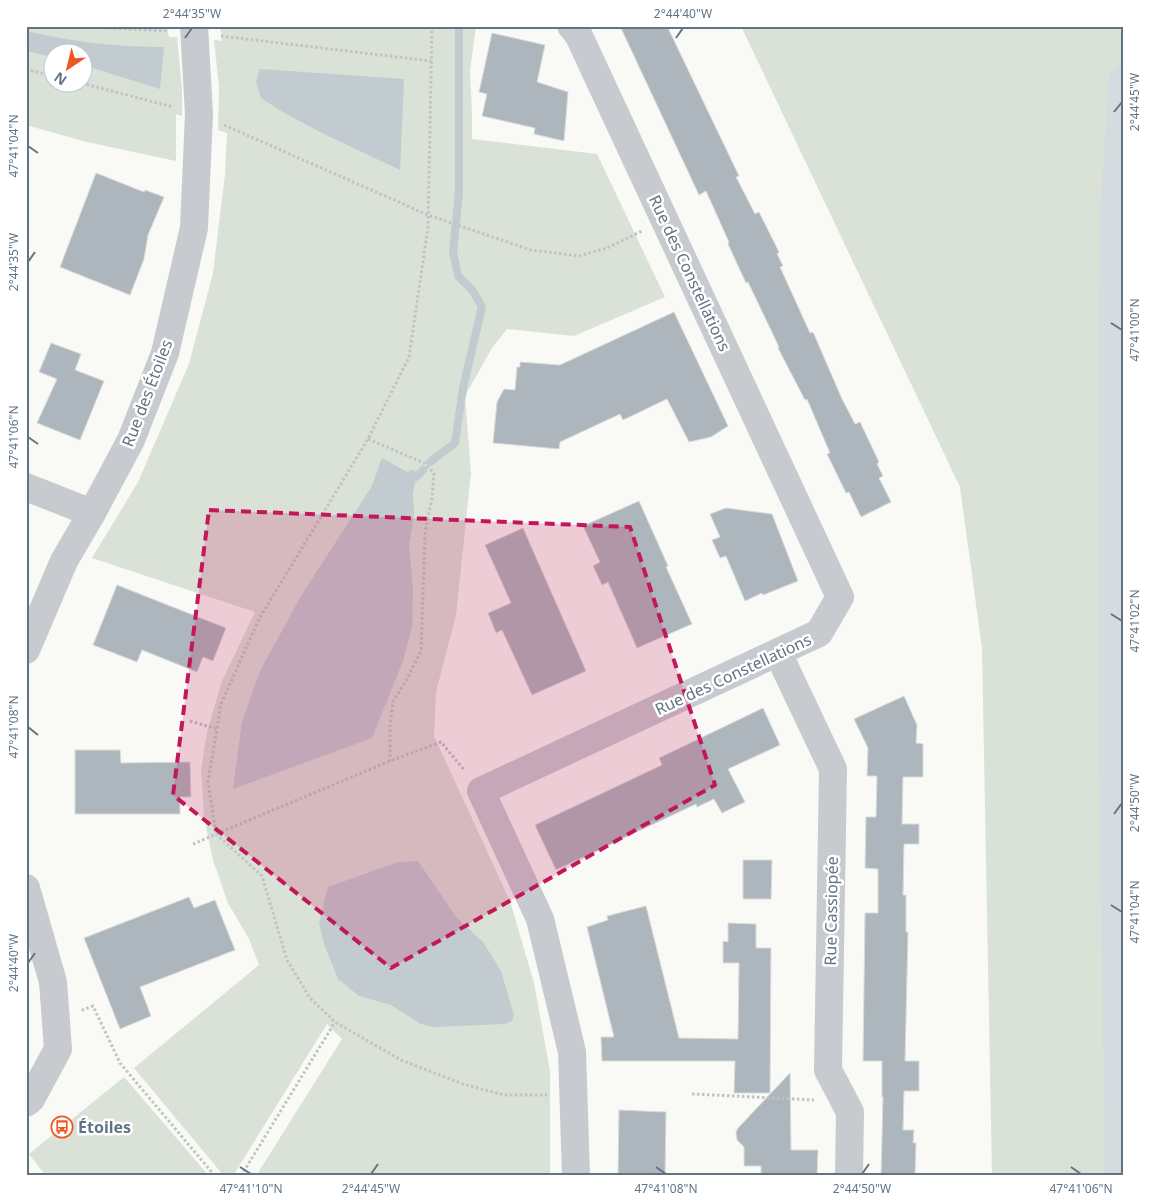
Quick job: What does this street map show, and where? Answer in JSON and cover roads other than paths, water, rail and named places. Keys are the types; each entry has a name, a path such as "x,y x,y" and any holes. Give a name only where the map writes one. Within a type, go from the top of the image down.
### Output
{"main road":[{"path":"1119,1176 1112,697 1112,383 1114,214 1123,79"}],"street":[{"name":"Rue des Constellations","path":"571,26 578,34 840,597 819,634 481,790 540,919 572,1052 576,1176"},
{"name":"Rue des Étoiles","path":"26,650 64,562 131,440 166,353 194,228 199,114 195,30"},
{"path":"26,487 92,513"},
{"name":"Rue Cassiopée","path":"778,652 833,769 828,1070 850,1112 849,1176"},
{"path":"26,888 53,982 58,1049 31,1099 26,1103"}],"waterway":[{"path":"430,462 455,443 463,388 482,307 473,291 458,276 453,252 459,192 459,28"},
{"path":"412,474 416,477 423,470"}],"place":[{"name":"Étoiles","path":"62,1127"}]}
